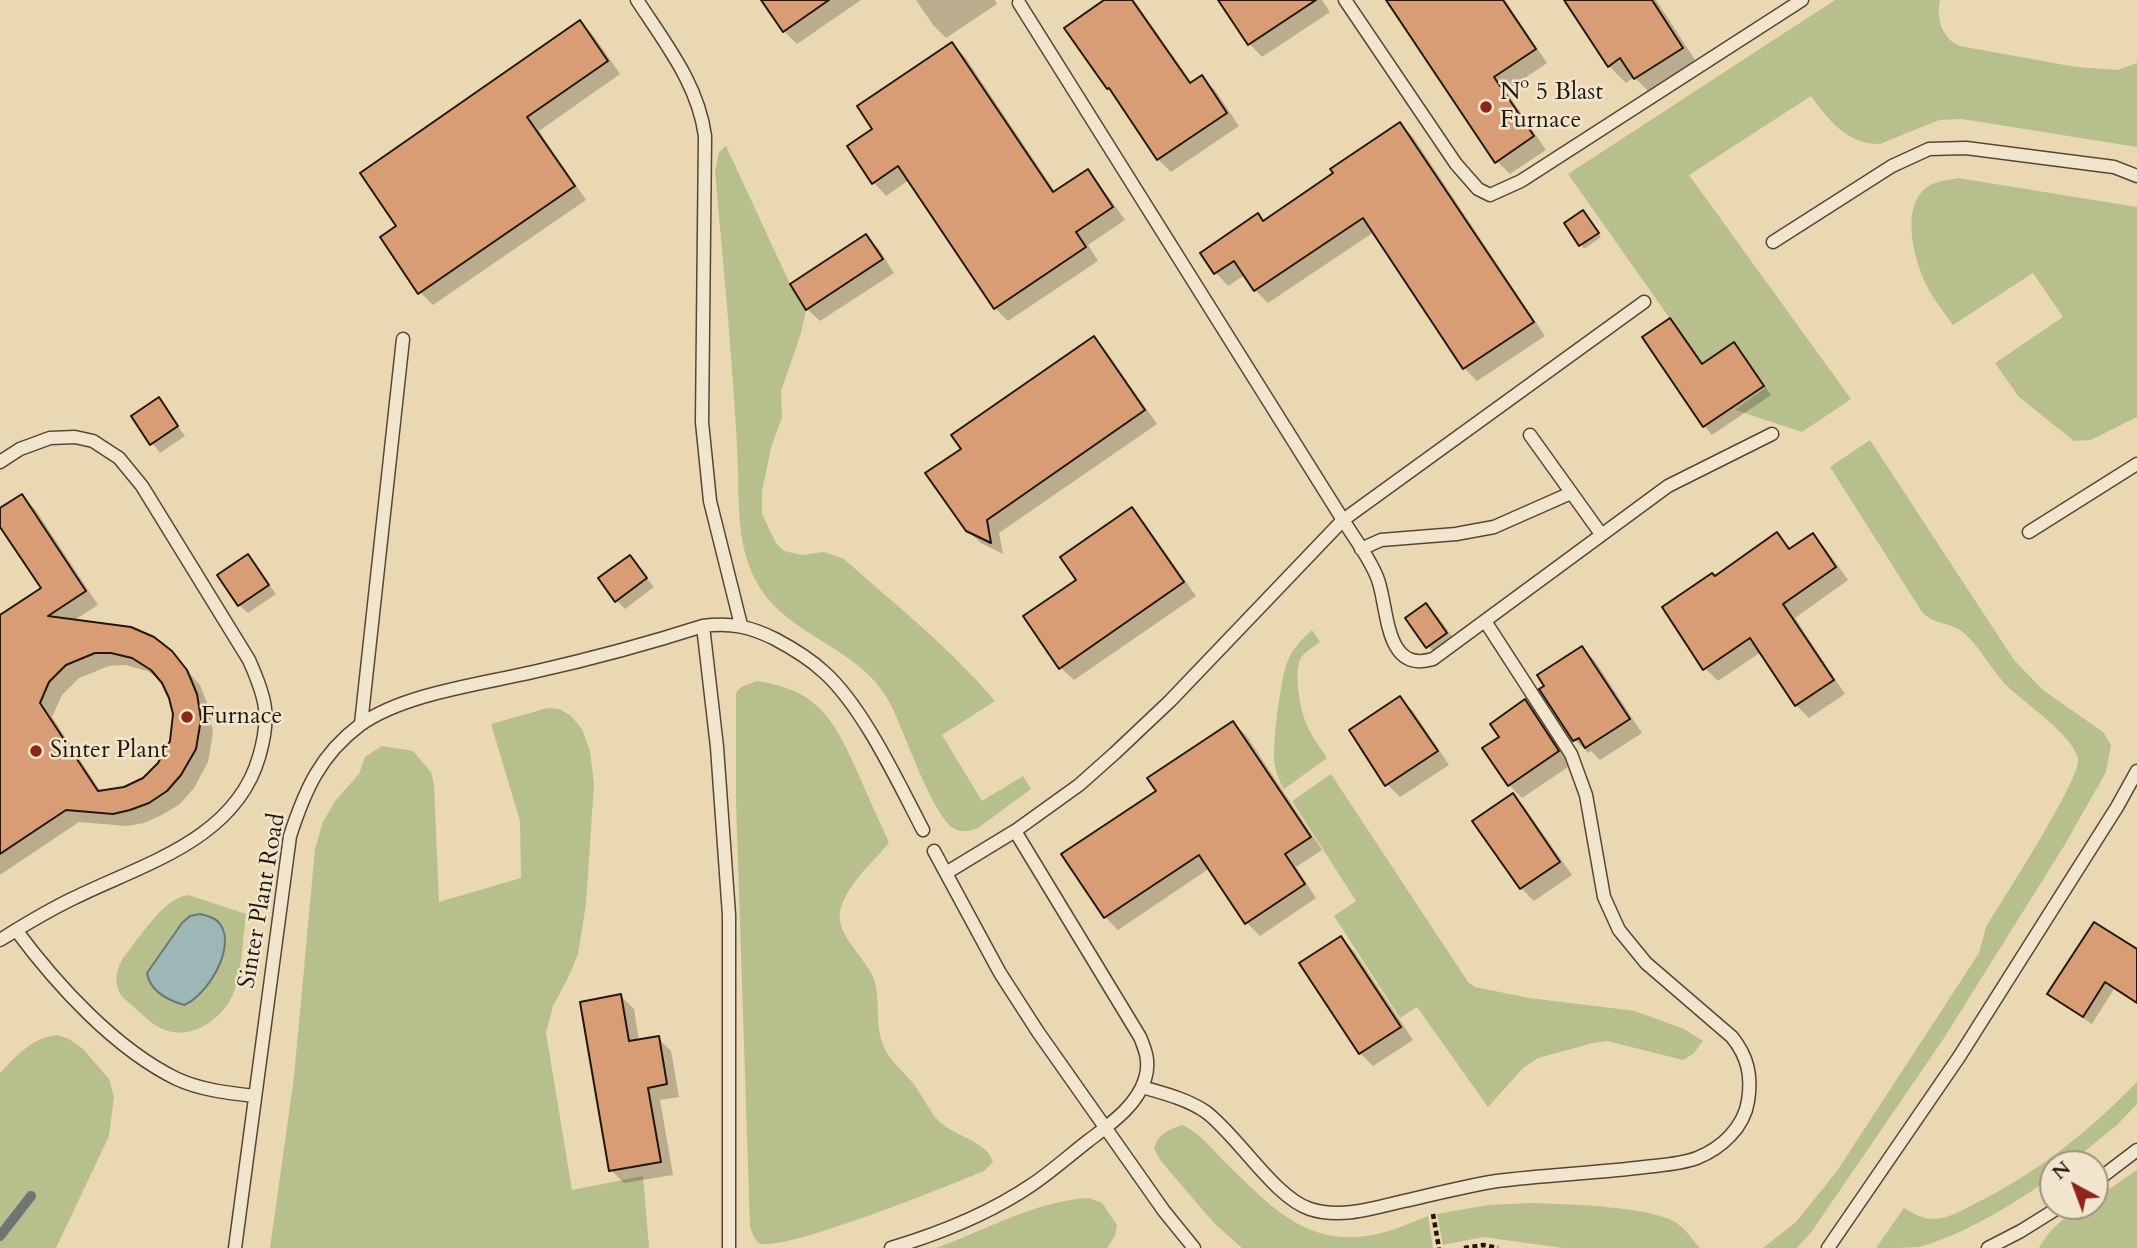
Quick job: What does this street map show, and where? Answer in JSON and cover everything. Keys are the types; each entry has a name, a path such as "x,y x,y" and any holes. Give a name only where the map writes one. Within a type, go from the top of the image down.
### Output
{"lane":[{"path":"637,0 684,72 702,114 705,136 702,422 705,467 741,625 790,647 824,671 832,680 868,730 923,830"},
{"path":"1345,0 1456,164 1478,189 1490,195 1521,181 1802,0"},
{"path":"1019,3 1375,571 1383,591 1393,644 1404,656 1422,662 1433,659 1668,486 1772,434"},
{"path":"1773,242 1892,166 1929,149 1966,148 2114,167 2137,176"},
{"path":"946,873 1015,831 1079,785 1115,753 1170,701 1343,520 1644,302"},
{"path":"361,724 403,339"},
{"path":"1530,435 1601,534"},
{"path":"0,462 20,449 50,438 75,437 93,442 119,458 142,486 248,660 261,687 267,719 266,733 256,766 239,799 214,826 166,856 73,898 0,940"},
{"path":"2029,533 2137,464"},
{"path":"1361,549 1381,540 1456,534 1494,527 1571,493"},
{"path":"1142,1087 1184,1100 1205,1112 1285,1194 1310,1209 1331,1213 1356,1212 1496,1182 1584,1174 1697,1158 1718,1146 1742,1121 1751,1085 1749,1067 1740,1047 1732,1037 1646,963 1619,930 1604,897 1586,795 1571,754 1485,621"},
{"name":"Sinter Plant Road","path":"235,1248 290,836 313,777 333,749 361,724 395,705 602,657 703,626 720,623 741,625"},
{"path":"703,626 717,747 729,915 729,1248"},
{"path":"1828,1248 1959,1057 2137,771"},
{"path":"891,1248 926,1237 969,1218 1032,1185 1107,1127 1133,1102 1142,1087 1148,1063 1140,1037 1015,831"},
{"path":"934,851 1000,973 1038,1032 1164,1211 1194,1248"},
{"path":"16,930 46,970 73,998 143,1058 176,1078 210,1091 255,1096"},
{"path":"2109,1171 2137,1150"},
{"path":"1988,1248 2039,1219"}],"path":[{"path":"1429,1195 1439,1248"},
{"path":"1464,1248 1483,1245 1498,1248"}],"green space":[{"path":"1835,0 1940,0 1942,27 1949,38 1960,46 2076,67 2117,70 2137,63 2137,147 1962,119 1939,120 1880,144 1868,143 1857,140 1840,129 1811,96 1689,175 1851,399 1802,432 1735,410 1765,388 1734,343 1702,364 1568,174"},
{"path":"726,146 790,284 806,310 781,391 782,417 771,448 762,491 762,514 776,543 784,551 802,555 824,552 844,559 941,645 995,701 942,735 982,801 1023,776 1031,789 978,828 959,831 945,820 928,790 891,705 878,685 843,654 786,616 769,600 749,565 739,515 733,377 715,171 719,152"},
{"path":"1958,178 2137,207 2137,417 2091,440 2074,441 2019,397 1995,363 2063,317 2033,273 1953,325 1930,292 1920,270 1913,245 1912,218 1919,195 1927,187"},
{"path":"1870,440 2014,660 2043,690 2103,732 2111,745 2106,772 2064,846 1944,1038 1812,1231 1797,1248 1763,1248 1796,1222 1837,1171 1979,953 1986,927 2054,814 2076,770 2078,759 2058,730 2008,687 1964,633 1922,612 1830,467"},
{"path":"1312,630 1320,642 1301,657 1298,667 1299,693 1309,729 1327,758 1284,789 1274,758 1280,693 1288,660 1298,644"},
{"path":"757,681 778,685 810,700 832,723 850,754 889,843 860,875 843,902 840,912 842,929 873,977 879,1031 888,1054 915,1086 936,1118 983,1148 993,1162 984,1171 871,1215 805,1237 761,1244 755,1239 750,1227 736,801 736,693 741,687"},
{"path":"548,708 559,709 570,715 582,729 590,751 594,784 586,904 578,954 553,1006 546,1033 572,1190 643,1176 649,1248 270,1248 294,1077 315,849 323,822 335,801 359,774 365,757 382,746 413,751 431,772 434,785 439,902 521,878 520,821 491,724"},
{"path":"1331,774 1468,982 1475,987 1529,998 1635,1011 1684,1029 1703,1041 1693,1054 1683,1060 1607,1041 1538,1058 1523,1068 1488,1107 1417,1007 1400,1018 1334,916 1356,901 1292,801"},
{"path":"188,895 246,914 239,972 231,998 211,1022 182,1033 162,1029 152,1023 119,992 117,977 123,958 152,920 170,903"},
{"path":"57,1035 69,1039 83,1049 109,1079 114,1097 109,1136 56,1248 0,1248 0,1073 32,1044"},
{"path":"2137,1082 2137,1104 2117,1125 2086,1150 2061,1150 2100,1118"},
{"path":"1182,1125 1202,1138 1261,1197 1310,1230 1349,1237 1372,1235 1428,1216 1433,1248 1242,1248 1214,1223 1160,1160 1154,1148 1164,1133"},
{"path":"2039,1166 2039,1186 1971,1227 1919,1247 1876,1248 1904,1208 1922,1217 1939,1219 1955,1214"},
{"path":"2137,1170 2137,1248 2039,1248 2062,1220 2109,1220 2109,1189"},
{"path":"1089,1198 1102,1203 1117,1225 1115,1236 1107,1248 936,1248 1030,1210"},
{"path":"1531,1203 1608,1207 1649,1213 1678,1224 1700,1248 1563,1248 1483,1237 1443,1245 1437,1214 1488,1205"}],"water":[{"path":"200,914 220,924 225,945 217,970 210,981 202,992 184,1005 160,994 147,973 182,923 190,916"}],"building":[{"path":"761,0 829,0 783,32"},
{"path":"1104,0 1132,0 1190,83 1202,75 1227,113 1157,160 1109,88 1107,89 1064,28"},
{"path":"1218,0 1316,0 1248,45"},
{"name":"Nº 5 Blast Furnace","path":"1386,0 1503,0 1536,49 1494,77 1534,136 1495,163"},
{"path":"1564,0 1652,0 1683,48 1634,79 1620,58 1608,67"},
{"path":"580,20 608,61 527,117 575,186 418,294 380,237 396,226 360,173"},
{"path":"952,42 1053,192 1088,169 1113,207 1076,232 1086,247 994,309 898,166 872,184 847,146 872,129 857,106"},
{"path":"1400,122 1534,322 1463,369 1363,218 1254,291 1234,261 1214,274 1200,253 1258,213 1263,221 1333,173 1330,169"},
{"path":"1583,210 1599,233 1579,246 1564,223"},
{"path":"866,234 883,259 806,310 790,284"},
{"path":"1670,318 1702,364 1734,342 1764,386 1703,427 1642,337"},
{"path":"1094,336 1145,410 987,520 991,543 966,531 925,473 961,449 951,435"},
{"path":"159,397 178,426 150,445 131,416"},
{"path":"22,494 86,591 48,616 131,627 154,637 172,651 187,670 197,694 201,719 196,749 181,775 167,791 149,803 113,814 66,810 0,854 0,615 41,588 0,527 0,508","holes":["95,653 111,653 132,658 151,670 162,683 173,714 170,741 158,763 143,778 124,787 98,791 40,703 49,682 66,665"]},
{"path":"1132,507 1184,582 1059,669 1023,616 1076,580 1060,557"},
{"path":"1777,532 1789,549 1813,533 1836,567 1783,604 1834,680 1795,706 1750,638 1703,670 1662,607 1712,573 1715,576"},
{"path":"248,554 269,585 238,606 217,575"},
{"path":"630,555 647,578 615,602 598,578"},
{"path":"1426,603 1447,633 1426,648 1405,618"},
{"path":"1582,646 1630,719 1585,748 1579,738 1573,741 1539,689 1544,686 1537,675"},
{"path":"1400,696 1438,751 1385,786 1349,730"},
{"path":"1525,699 1559,751 1508,786 1482,748 1499,737 1490,724"},
{"path":"1233,721 1311,837 1285,854 1305,884 1245,924 1199,855 1104,918 1061,854 1156,791 1147,778"},
{"path":"1513,793 1560,862 1520,889 1472,821"},
{"path":"2094,922 2137,949 2137,1003 2105,982 2083,1017 2047,994"},
{"path":"1341,936 1401,1027 1359,1054 1299,963"},
{"path":"621,994 629,1041 659,1036 667,1084 648,1088 661,1162 609,1171 580,1002"}],"waterway":[{"path":"0,1236 31,1196"}],"place":[{"name":"Nº 5 Blast Furnace","path":"1486,107"},
{"name":"Furnace","path":"187,717"},
{"name":"Sinter Plant","path":"36,751"}]}
